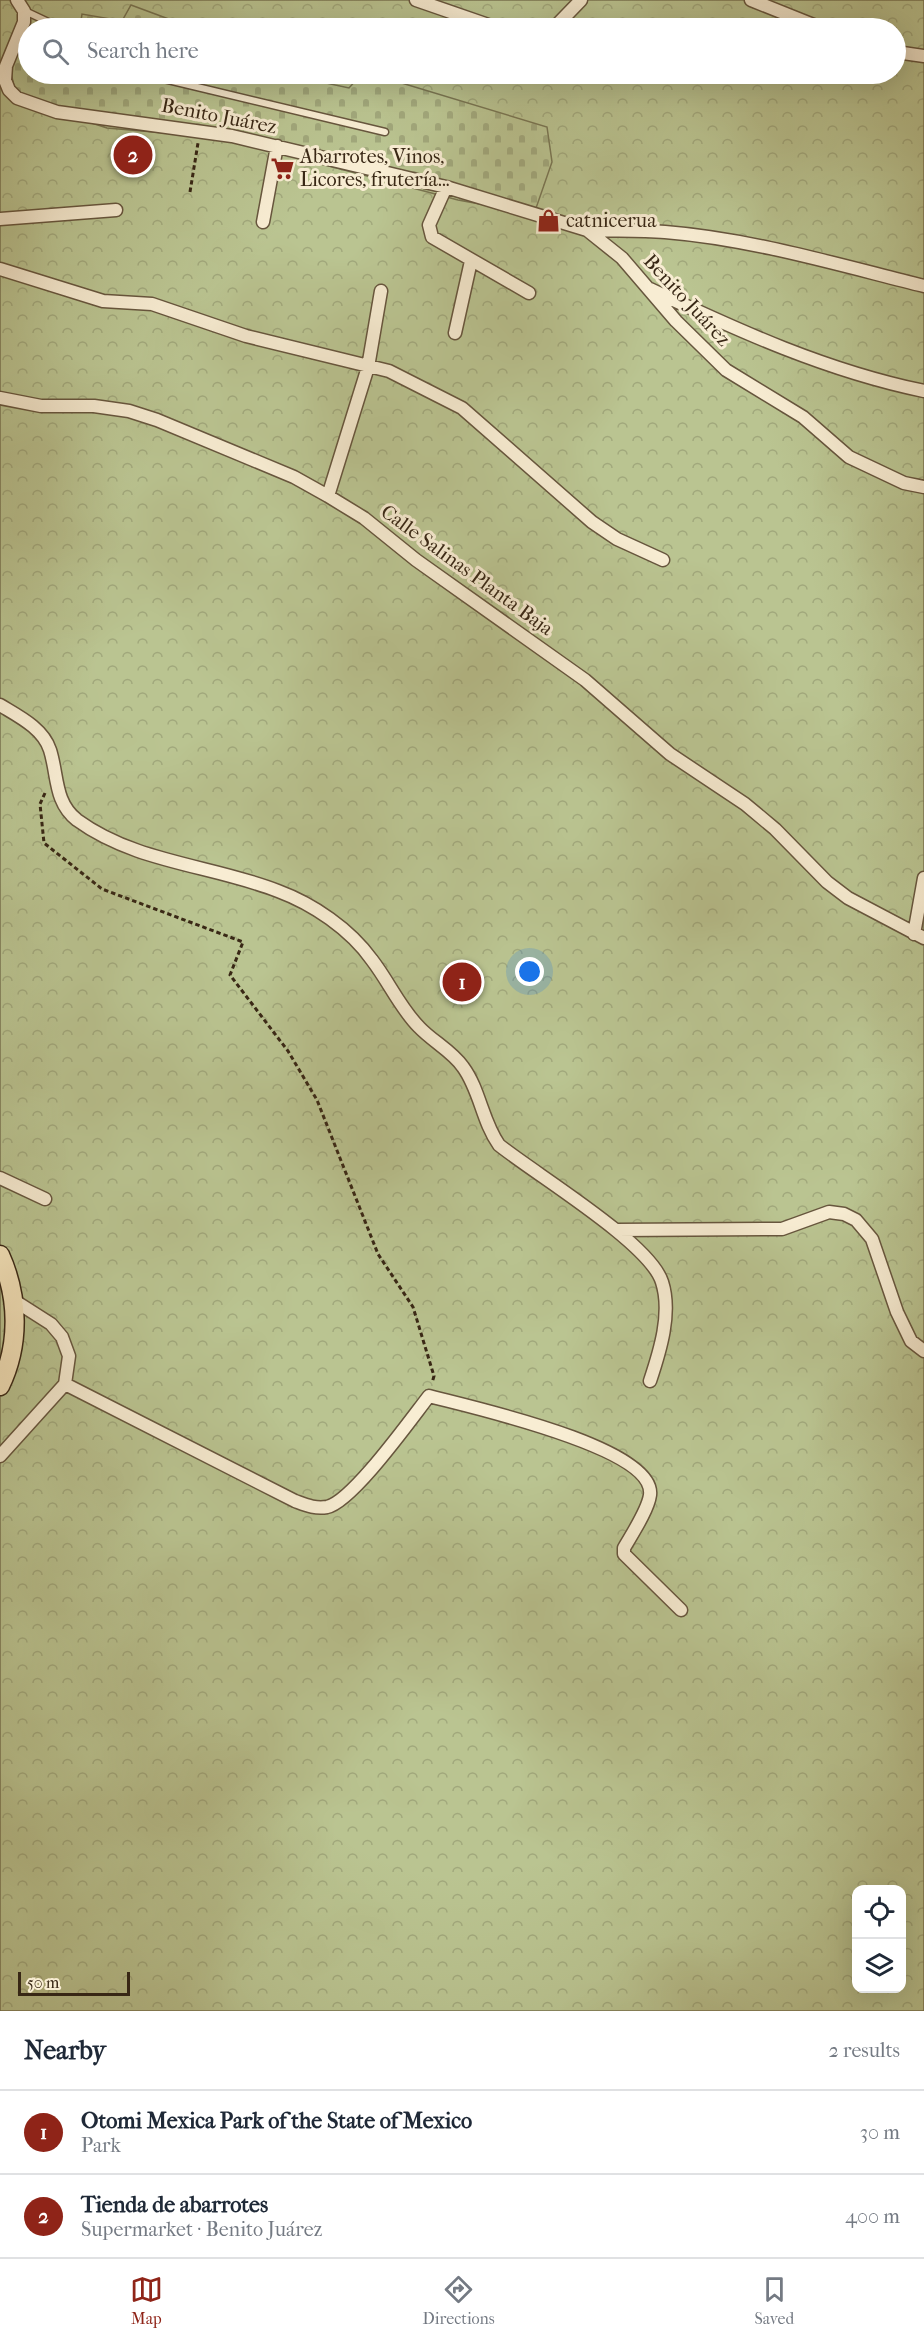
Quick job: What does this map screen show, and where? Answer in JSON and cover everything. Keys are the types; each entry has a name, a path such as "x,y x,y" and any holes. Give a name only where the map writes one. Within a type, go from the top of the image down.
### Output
{"main road":[{"path":"0,1255 15,1301 12,1349 8,1371 0,1386"}],"street":[{"path":"416,0 467,18"},
{"path":"564,18 581,0"},
{"path":"751,0 796,18"},
{"name":"Benito Juárez","path":"18,37 6,66 5,80 9,90 17,98 57,112 201,130 278,146 446,187 587,230 622,258 676,321 726,370 803,417 849,457 904,483 924,487"},
{"path":"906,53 924,56"},
{"path":"263,222 278,146"},
{"path":"446,187 429,225 432,237 529,293"},
{"path":"0,219 116,210"},
{"path":"587,230 666,232 712,239 811,258 924,286"},
{"path":"455,333 471,261"},
{"path":"0,269 103,301 152,304 246,336 368,367 389,370 462,408 592,522 617,538 663,560"},
{"path":"646,287 739,332 785,350 842,370 924,392"},
{"path":"328,496 368,367 381,291"},
{"name":"Calle Salinas Planta Baja","path":"0,398 41,406 94,406 138,414 294,477 328,496 364,518 416,561 585,680 670,753 744,804 775,829 827,882 848,898 919,936"},
{"path":"0,705 38,732 49,748 53,774 63,804 68,811 107,839 133,849 279,891 309,906 347,932 372,959 419,1027 462,1065 474,1085 491,1133 499,1145 617,1230 652,1266 662,1280 666,1298 665,1320 650,1381"},
{"path":"919,936 924,878"},
{"path":"0,1178 45,1199"},
{"path":"617,1230 782,1229 829,1212 844,1214 856,1220 872,1239 897,1312 911,1341 924,1351"},
{"path":"0,1456 65,1384 69,1356 62,1337 51,1324 15,1301"},
{"path":"65,1384 295,1501 314,1508 339,1502 362,1479 429,1395 580,1440 626,1460 647,1480 650,1495 624,1548 624,1554 681,1610"}],"lane":[{"path":"21,5 44,18"},
{"path":"185,84 385,132"}],"path":[{"path":"190,192 201,130"},
{"path":"53,774 40,804 44,843 102,889 243,942 230,975 288,1052 316,1100 378,1254 413,1307 434,1376"}],"green space":[{"path":"0,0 924,0 924,2011 0,2011"},
{"path":"131,5 166,18 124,18"},
{"path":"82,14 105,18 81,18"},
{"path":"18,47 18,84 330,84 349,88 353,84 405,84 547,127 552,162 534,214 458,200 223,138 107,128 30,103 15,93 10,66"}],"place":[{"name":"Tienda de abarrotes","path":"133,155"},
{"name":"Abarrotes, Vinos, Licores, frutería...","path":"282,168"},
{"name":"catnicerua","path":"548,220"},
{"name":"Otomi Mexica Park of the State of Mexico","path":"462,982"}]}
